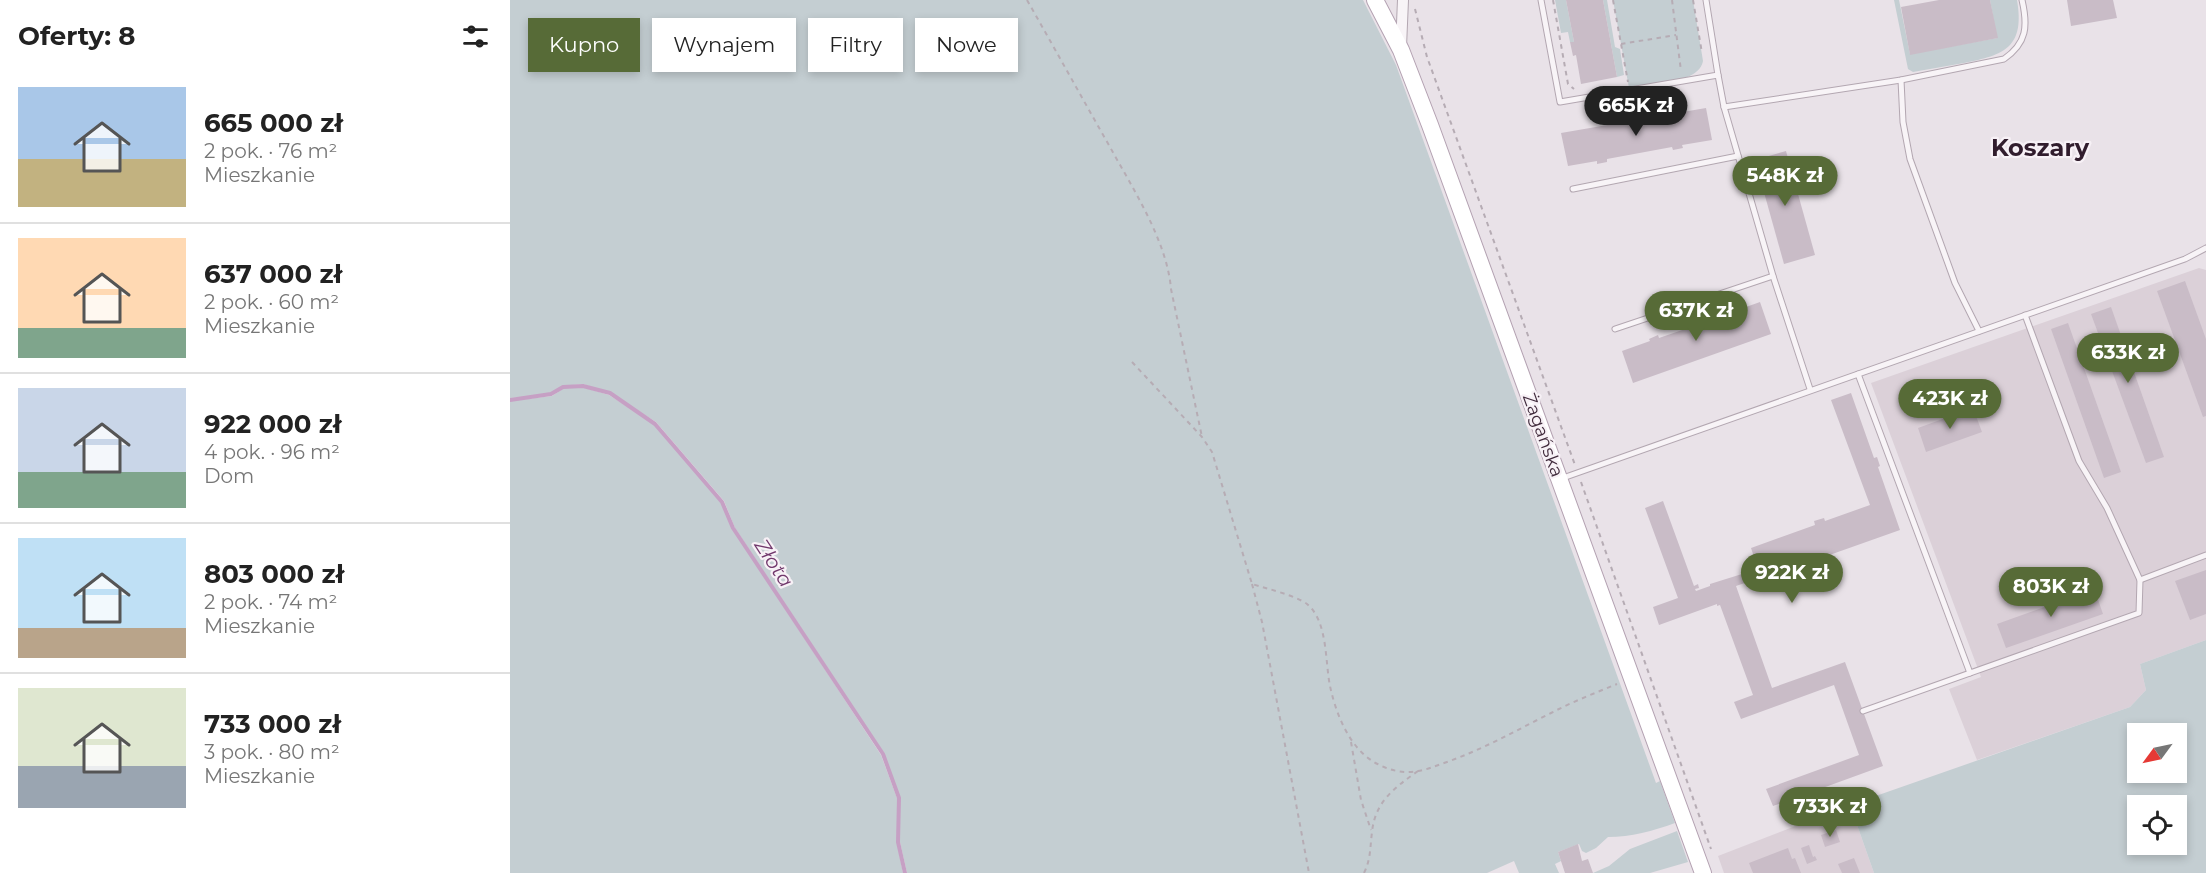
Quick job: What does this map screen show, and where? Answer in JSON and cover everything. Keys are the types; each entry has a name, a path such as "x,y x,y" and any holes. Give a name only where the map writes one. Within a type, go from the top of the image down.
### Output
{"main road":[{"name":"Żagańska","path":"1375,0 1401,50 1468,227 1703,873"}],"street":[{"path":"1401,50 1403,0"}],"lane":[{"path":"1541,0 1560,102 1718,75"},
{"path":"1706,0 1724,108 1773,276 1810,389"},
{"path":"1724,108 1901,80 2004,59 2017,50 2023,38 2026,16 2022,0"},
{"path":"1901,80 1903,122 1910,159 1955,283 1979,331"},
{"path":"1574,189 1738,156"},
{"path":"1559,479 2185,259 2206,248"},
{"path":"1615,329 1773,276"},
{"path":"1863,711 2139,613 2140,580 2107,508 2079,460 2025,315"},
{"path":"1858,374 1970,673"},
{"path":"2140,580 2206,555"}],"path":[{"path":"1027,0 1134,190 1160,244 1170,272 1171,289 1202,437"},
{"path":"1553,0 1568,84 1571,88 1581,90"},
{"path":"1613,0 1628,82 1635,81"},
{"path":"1672,0 1681,74"},
{"path":"1693,0 1702,53"},
{"path":"1414,6 1427,57 1712,853"},
{"path":"1621,44 1676,35"},
{"path":"1132,362 1202,437 1212,452 1262,622 1309,873"},
{"path":"1252,584 1292,596 1308,604 1316,617 1325,641 1330,686 1336,708 1356,748 1377,764 1396,771 1418,771"},
{"path":"1364,873 1372,847 1376,815 1383,799 1396,786 1418,771 1490,746 1552,712 1631,679"},
{"path":"1350,738 1361,800 1372,833"}],"shaded area":[{"path":"510,0 1363,0 1396,65 1656,783 1660,781 1675,823 1642,833 1608,837 1596,848 1586,853 1582,851 1579,844 1558,852 1561,861 1555,864 1559,873 1519,873 1514,861 1487,873 907,873 900,842 900,799 884,753 735,528 724,501 656,422 611,393 583,384 564,386 551,394 510,398"},
{"path":"1555,0 1566,0 1574,42 1570,42 1568,32 1561,33"},
{"path":"1603,0 1607,0 1615,47 1620,49 1624,75 1617,77"},
{"path":"1613,0 1693,0 1703,61 1699,69 1683,79 1672,82 1629,88"},
{"path":"1894,0 1899,0 1910,54 1997,38 1990,0 2017,0 2018,29 2015,38 2001,52 1978,60 1913,72 1908,69"},
{"path":"2199,268 2206,270 2206,640 2140,664 2146,690 2130,707 1977,760 1949,689 1981,677 1871,383"},
{"path":"582,387 609,395 654,424 721,503 732,528 881,755 897,798 897,843 903,873 510,873 510,401 552,396 564,388"},
{"path":"2206,640 2206,873 1874,873 1850,805 2130,707 2146,690 2140,664"},
{"path":"1850,805 1874,873 1724,873 1718,856"},
{"path":"1677,831 1688,862 1650,873 1593,873 1609,866 1630,849"}],"building":[{"path":"1566,0 1603,0 1617,77 1581,84 1576,55 1573,56 1570,42 1574,42"},
{"path":"1939,0 1990,0 1998,38 1910,55 1901,7"},
{"path":"2067,0 2113,0 2117,18 2071,26"},
{"path":"1706,108 1712,140 1682,145 1683,148 1673,150 1672,147 1607,159 1607,162 1597,164 1597,161 1568,166 1561,133"},
{"path":"1786,151 1815,255 1784,264 1755,160"},
{"path":"2185,281 2206,339 2206,416 2203,417 2157,291"},
{"path":"1760,302 1771,334 1633,383 1622,351 1650,341 1649,339 1658,335 1659,338 1723,316 1722,313 1731,310 1732,312"},
{"path":"2111,307 2164,457 2146,463 2091,314"},
{"path":"2068,323 2121,472 2104,478 2051,329"},
{"path":"1851,393 1874,458 1877,457 1880,466 1878,467 1900,530 1736,586 1772,688 1845,662 1883,766 1773,806 1766,789 1859,755 1834,685 1741,719 1734,702 1753,695 1720,605 1717,606 1717,604 1659,625 1653,607 1678,598 1645,508 1663,501 1694,586 1698,584 1699,588 1695,589 1696,591 1710,584 1758,569 1751,548 1815,525 1814,521 1824,518 1825,521 1870,505 1831,400"},
{"path":"1973,408 1982,432 1926,452 1918,428"},
{"path":"2206,570 2206,614 2190,620 2175,581"},
{"path":"2093,585 2103,614 2006,648 1997,624 2089,591 2088,587"},
{"path":"1836,830 1840,842 1825,847 1821,835"},
{"path":"1578,844 1582,861 1588,859 1593,873 1565,873 1558,852"},
{"path":"1809,845 1813,857 1815,856 1817,860 1807,864 1801,848"},
{"path":"1788,848 1801,873 1753,873 1749,863"},
{"path":"1854,858 1860,873 1842,873 1838,864"}],"waterway":[{"name":"Złota","path":"510,400 551,394 563,387 583,386 610,393 655,424 722,502 733,528 883,754 899,798 898,842 905,873"}],"district":[{"name":"Koszary","path":"2040,148"}]}
